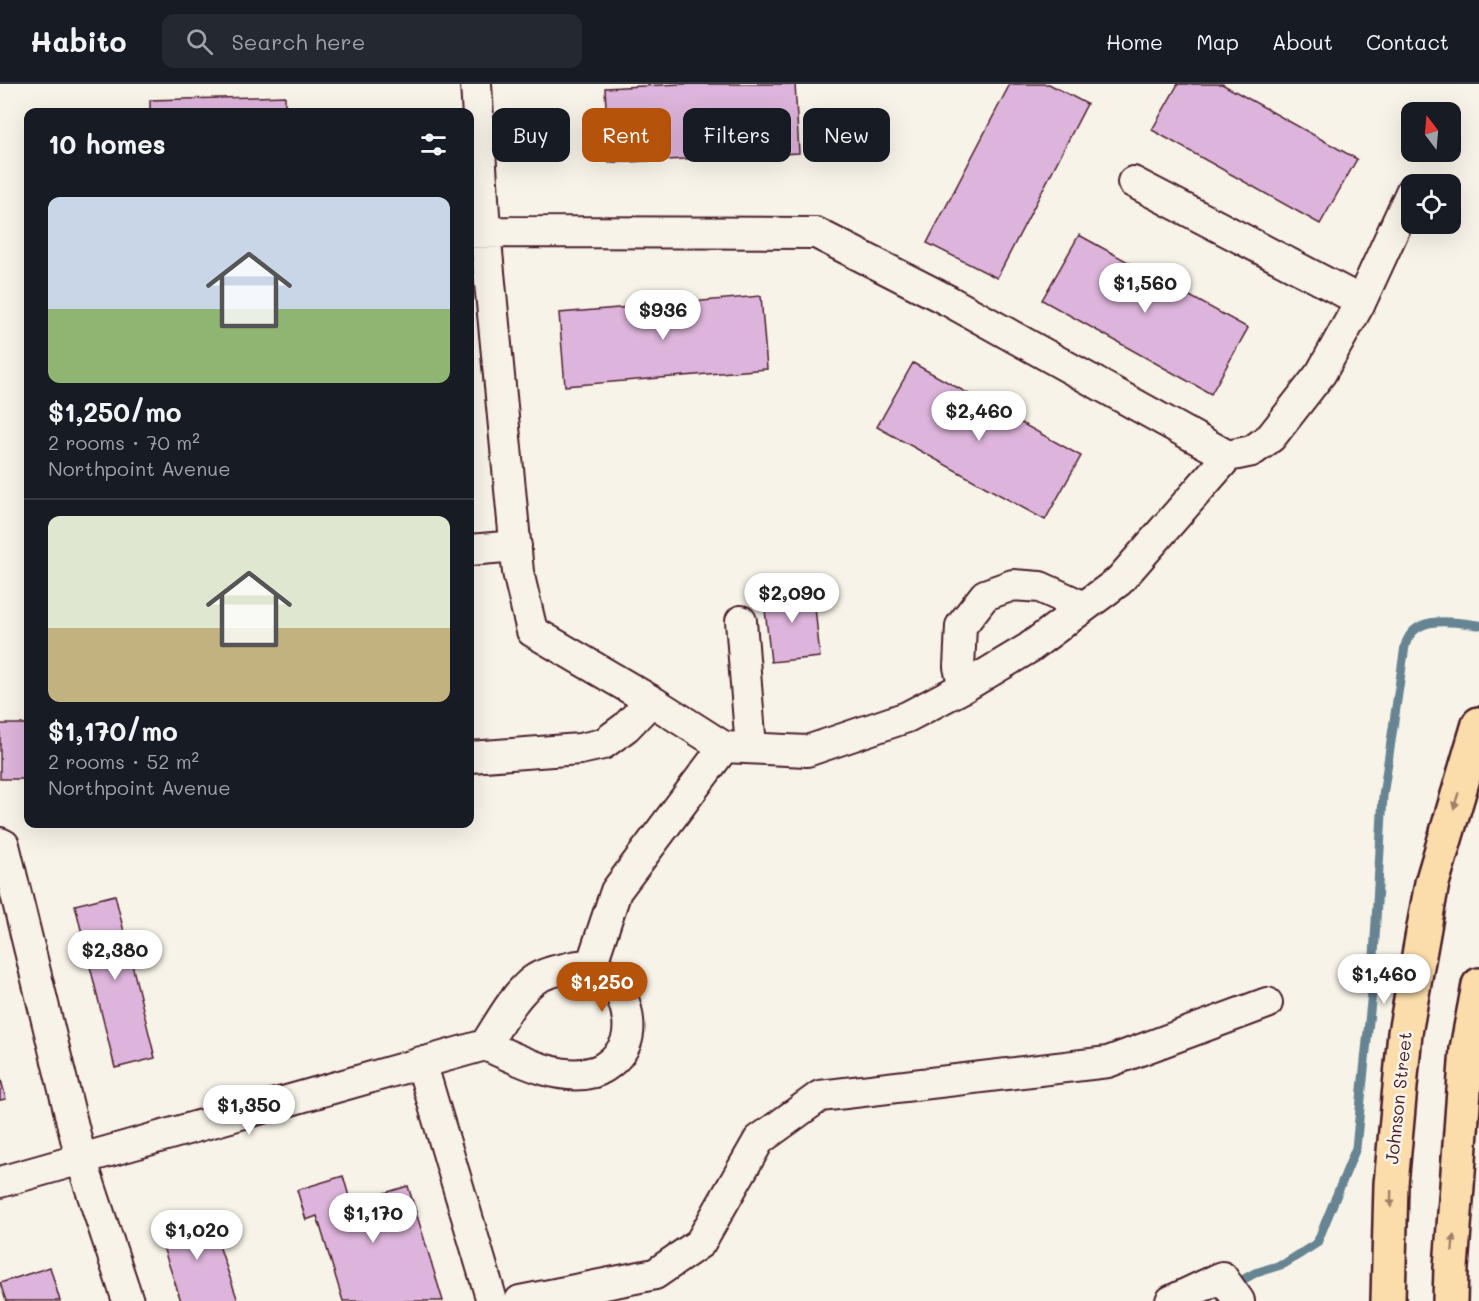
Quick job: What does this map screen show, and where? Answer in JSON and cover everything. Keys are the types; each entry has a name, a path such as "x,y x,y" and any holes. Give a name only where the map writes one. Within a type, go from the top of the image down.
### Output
{"main road":[{"name":"Johnson Street","path":"1388,1301 1391,1184 1405,1033 1432,883 1479,724"},
{"path":"1450,1301 1467,1049 1479,985"}],"street":[{"path":"476,84 477,232 482,328 516,546 518,572 532,631 651,701 737,747 807,751 907,717 964,687 1029,648 1119,581 1228,456 1252,451 1271,437 1321,373 1361,301 1401,214"},
{"path":"1133,182 1361,301"},
{"path":"477,232 816,233 959,306 1228,456"},
{"path":"474,550 516,546"},
{"path":"964,687 959,668 961,626 985,595 1013,585 1040,587 1084,607"},
{"path":"591,966 616,891 737,747 741,621"},
{"path":"474,757 580,749 603,744 626,727 651,701"},
{"path":"0,843 4,845 81,1159 128,1301"},
{"path":"0,1182 485,1045 545,1070 572,1074 594,1072 609,1065 627,1041 628,1024 625,1005 608,975 591,966 571,967 552,972 533,981 517,997 485,1045"},
{"path":"520,1301 655,1274 700,1243 759,1140 820,1096 1108,1062 1267,1003"},
{"path":"421,1062 492,1301"},
{"path":"1171,1301 1222,1277 1239,1301"}],"building":[{"path":"680,84 795,84 799,153 791,153 791,108 683,108 683,159 671,160 671,108 606,108 605,88"},
{"path":"1010,84 1049,84 1087,104 997,278 927,243"},
{"path":"1178,84 1222,84 1357,159 1320,224 1152,130"},
{"path":"285,96 285,108 150,108 150,100"},
{"path":"1079,235 1248,328 1211,394 1042,300"},
{"path":"761,296 767,369 565,386 559,313"},
{"path":"913,363 1081,456 1045,520 877,427"},
{"path":"813,587 820,657 771,662 763,592"},
{"path":"0,724 24,724 24,779 0,779"},
{"path":"115,895 155,1058 115,1068 75,905"},
{"path":"0,1076 6,1099 0,1100"},
{"path":"343,1176 351,1203 408,1186 443,1301 343,1301 317,1216 306,1220 297,1190"},
{"path":"208,1213 238,1301 181,1301 157,1229"},
{"path":"50,1267 60,1301 6,1301 0,1283"}],"waterway":[{"path":"1233,1285 1255,1273 1284,1264 1317,1243 1356,1148 1372,992 1383,796 1405,646 1417,628 1426,624 1447,622 1479,625"}]}
